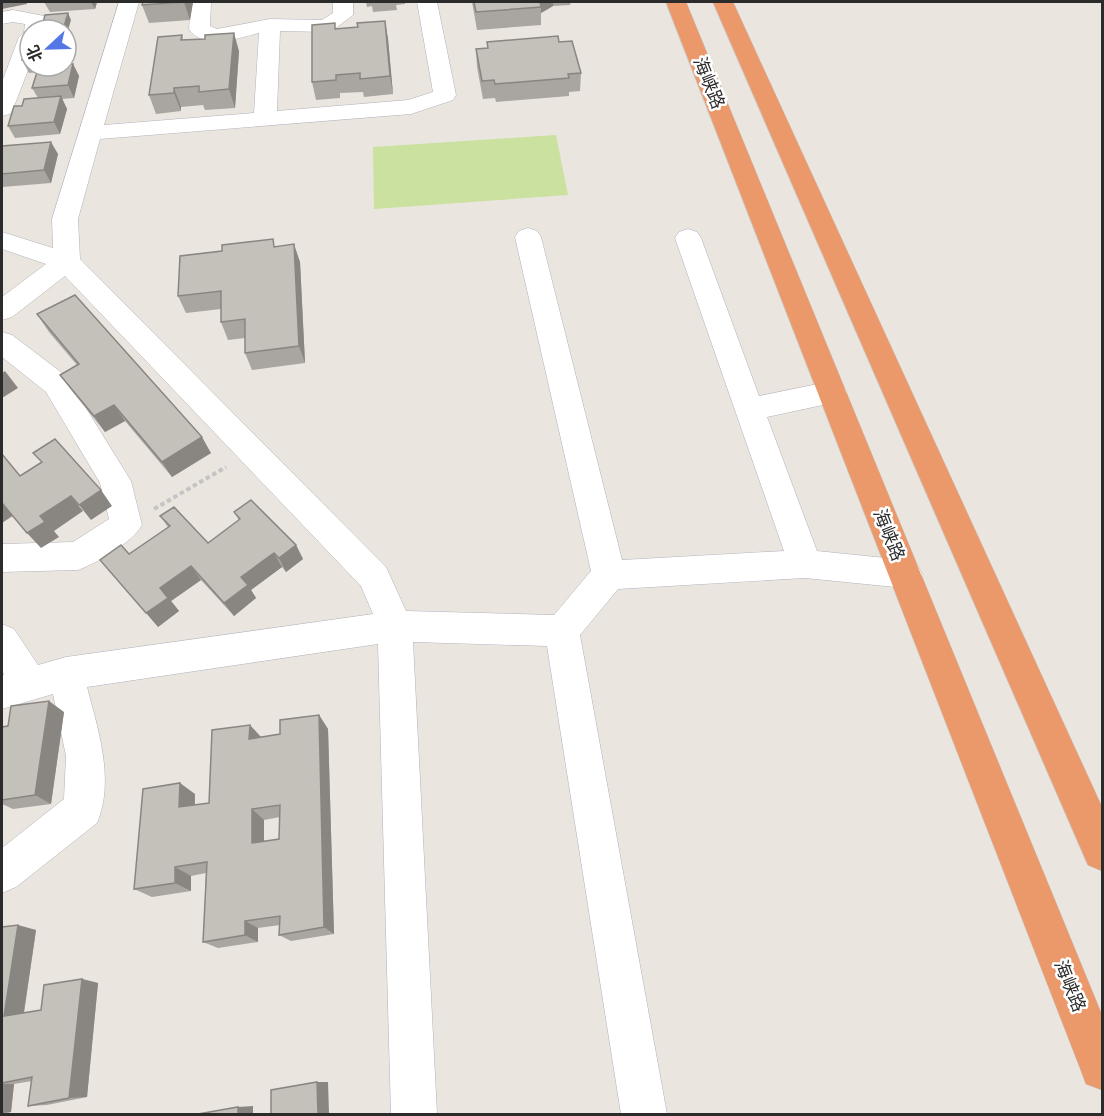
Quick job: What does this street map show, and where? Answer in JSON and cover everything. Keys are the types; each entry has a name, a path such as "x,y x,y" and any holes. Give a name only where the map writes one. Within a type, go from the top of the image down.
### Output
{"highway":[{"name":"海峡路","path":"676,2 1102,1068"},
{"path":"730,9 1102,851"}],"street":[{"path":"67,262 65,219 129,2"},
{"path":"201,2 199,28 215,36 270,25 326,27 343,15 343,2"},
{"path":"91,133 411,107 445,95 427,2"},
{"path":"2,18 13,16 25,18"},
{"path":"264,119 270,25"},
{"path":"2,109 18,68"},
{"path":"528,237 609,575"},
{"path":"688,238 805,564"},
{"path":"2,240 67,262 374,577 395,626 414,1114"},
{"path":"2,310 67,262"},
{"path":"2,342 56,384 115,480 126,525 78,556 2,558"},
{"path":"749,409 832,392"},
{"path":"644,1114 562,631 609,575 805,564 905,574"},
{"path":"2,640 16,688 66,674 395,626 562,631"},
{"path":"2,873 83,809 85,756 66,674"}],"path":[{"path":"126,525 252,452"}],"green space":[{"path":"556,135 568,195 374,209 373,147"}],"building":[{"path":"143,2 184,2 142,5"},
{"path":"474,2 540,2 541,7 476,12"},
{"path":"68,13 67,18 44,18 45,15"},
{"path":"385,21 390,76 360,79 360,73 336,75 336,80 312,82 312,25 335,23 335,29 358,27 357,23"},
{"path":"234,33 229,89 199,92 199,86 174,88 174,93 149,95 158,37 182,35 181,40 205,39 205,35"},
{"path":"558,36 559,42 572,41 581,73 568,74 569,78 495,84 494,80 482,81 476,49 488,48 487,42"},
{"path":"35,78 70,78 68,85 32,88"},
{"path":"61,96 54,122 8,126 14,106 22,106 24,99"},
{"path":"51,142 44,170 2,174 2,146"},
{"path":"273,239 274,247 294,244 299,346 245,353 245,319 221,322 221,291 178,296 180,256 222,251 222,245"},
{"path":"75,295 202,437 162,462 114,405 94,416 60,375 79,364 37,314"},
{"path":"55,439 101,490 79,505 71,496 40,516 45,522 27,533 2,503 2,454 20,476 42,462 33,453"},
{"path":"251,500 296,545 279,558 274,553 241,577 248,585 224,603 191,566 160,588 168,598 146,613 100,560 121,545 129,554 170,526 160,516 174,507 208,543 240,519 234,512"},
{"path":"49,701 35,795 2,800 2,727 8,726 11,706"},
{"path":"319,715 324,927 279,935 280,916 245,921 245,935 203,942 207,862 175,867 175,883 134,889 143,789 180,783 179,807 209,803 212,730 250,725 249,739 280,734 280,720","holes":["280,805 279,839 252,843 252,809"]},
{"path":"18,925 4,1016 41,1010 44,985 82,979 69,1098 28,1106 32,1077 2,1083 2,927"},
{"path":"317,1082 318,1114 271,1114 271,1090"},
{"path":"238,1107 238,1114 198,1114"}]}
